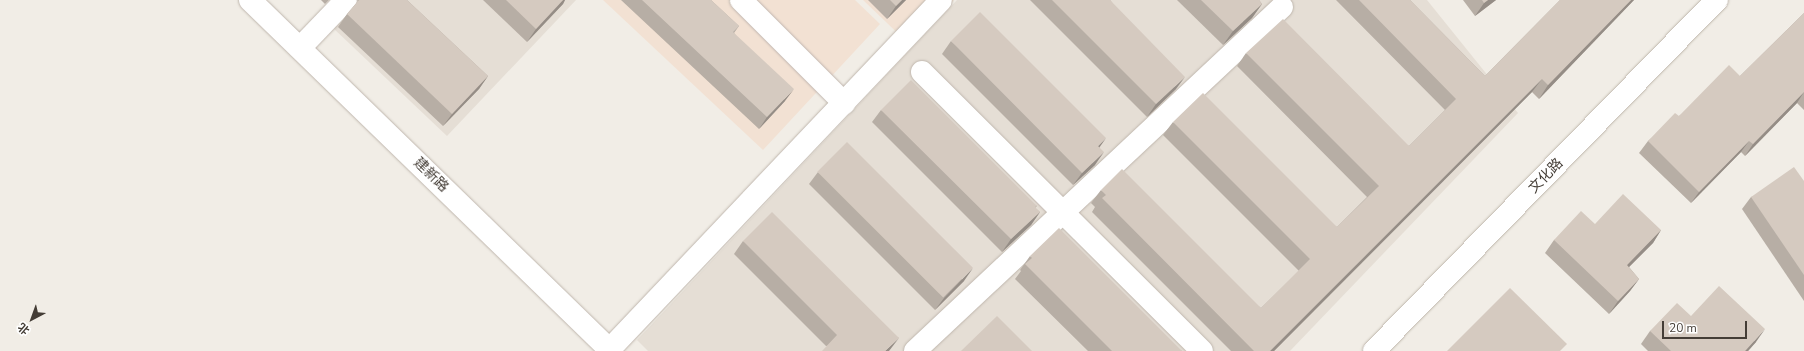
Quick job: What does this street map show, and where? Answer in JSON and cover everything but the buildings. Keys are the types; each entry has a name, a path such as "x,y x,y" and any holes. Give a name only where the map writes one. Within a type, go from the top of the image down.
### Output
{"street":[{"name":"建新路","path":"250,0 610,350"},
{"path":"300,48 346,0"},
{"path":"741,0 844,103"},
{"path":"610,350 941,0"},
{"name":"文化路","path":"1374,351 1717,0"},
{"path":"915,351 1282,7"},
{"path":"922,72 1202,351"}],"shaded area":[{"path":"358,0 576,0 447,136 332,27"},
{"path":"603,0 855,0 880,24 763,150"},
{"path":"863,0 954,0 910,45"},
{"path":"957,0 1427,0 1518,113 1290,351 648,351 637,340"}]}
